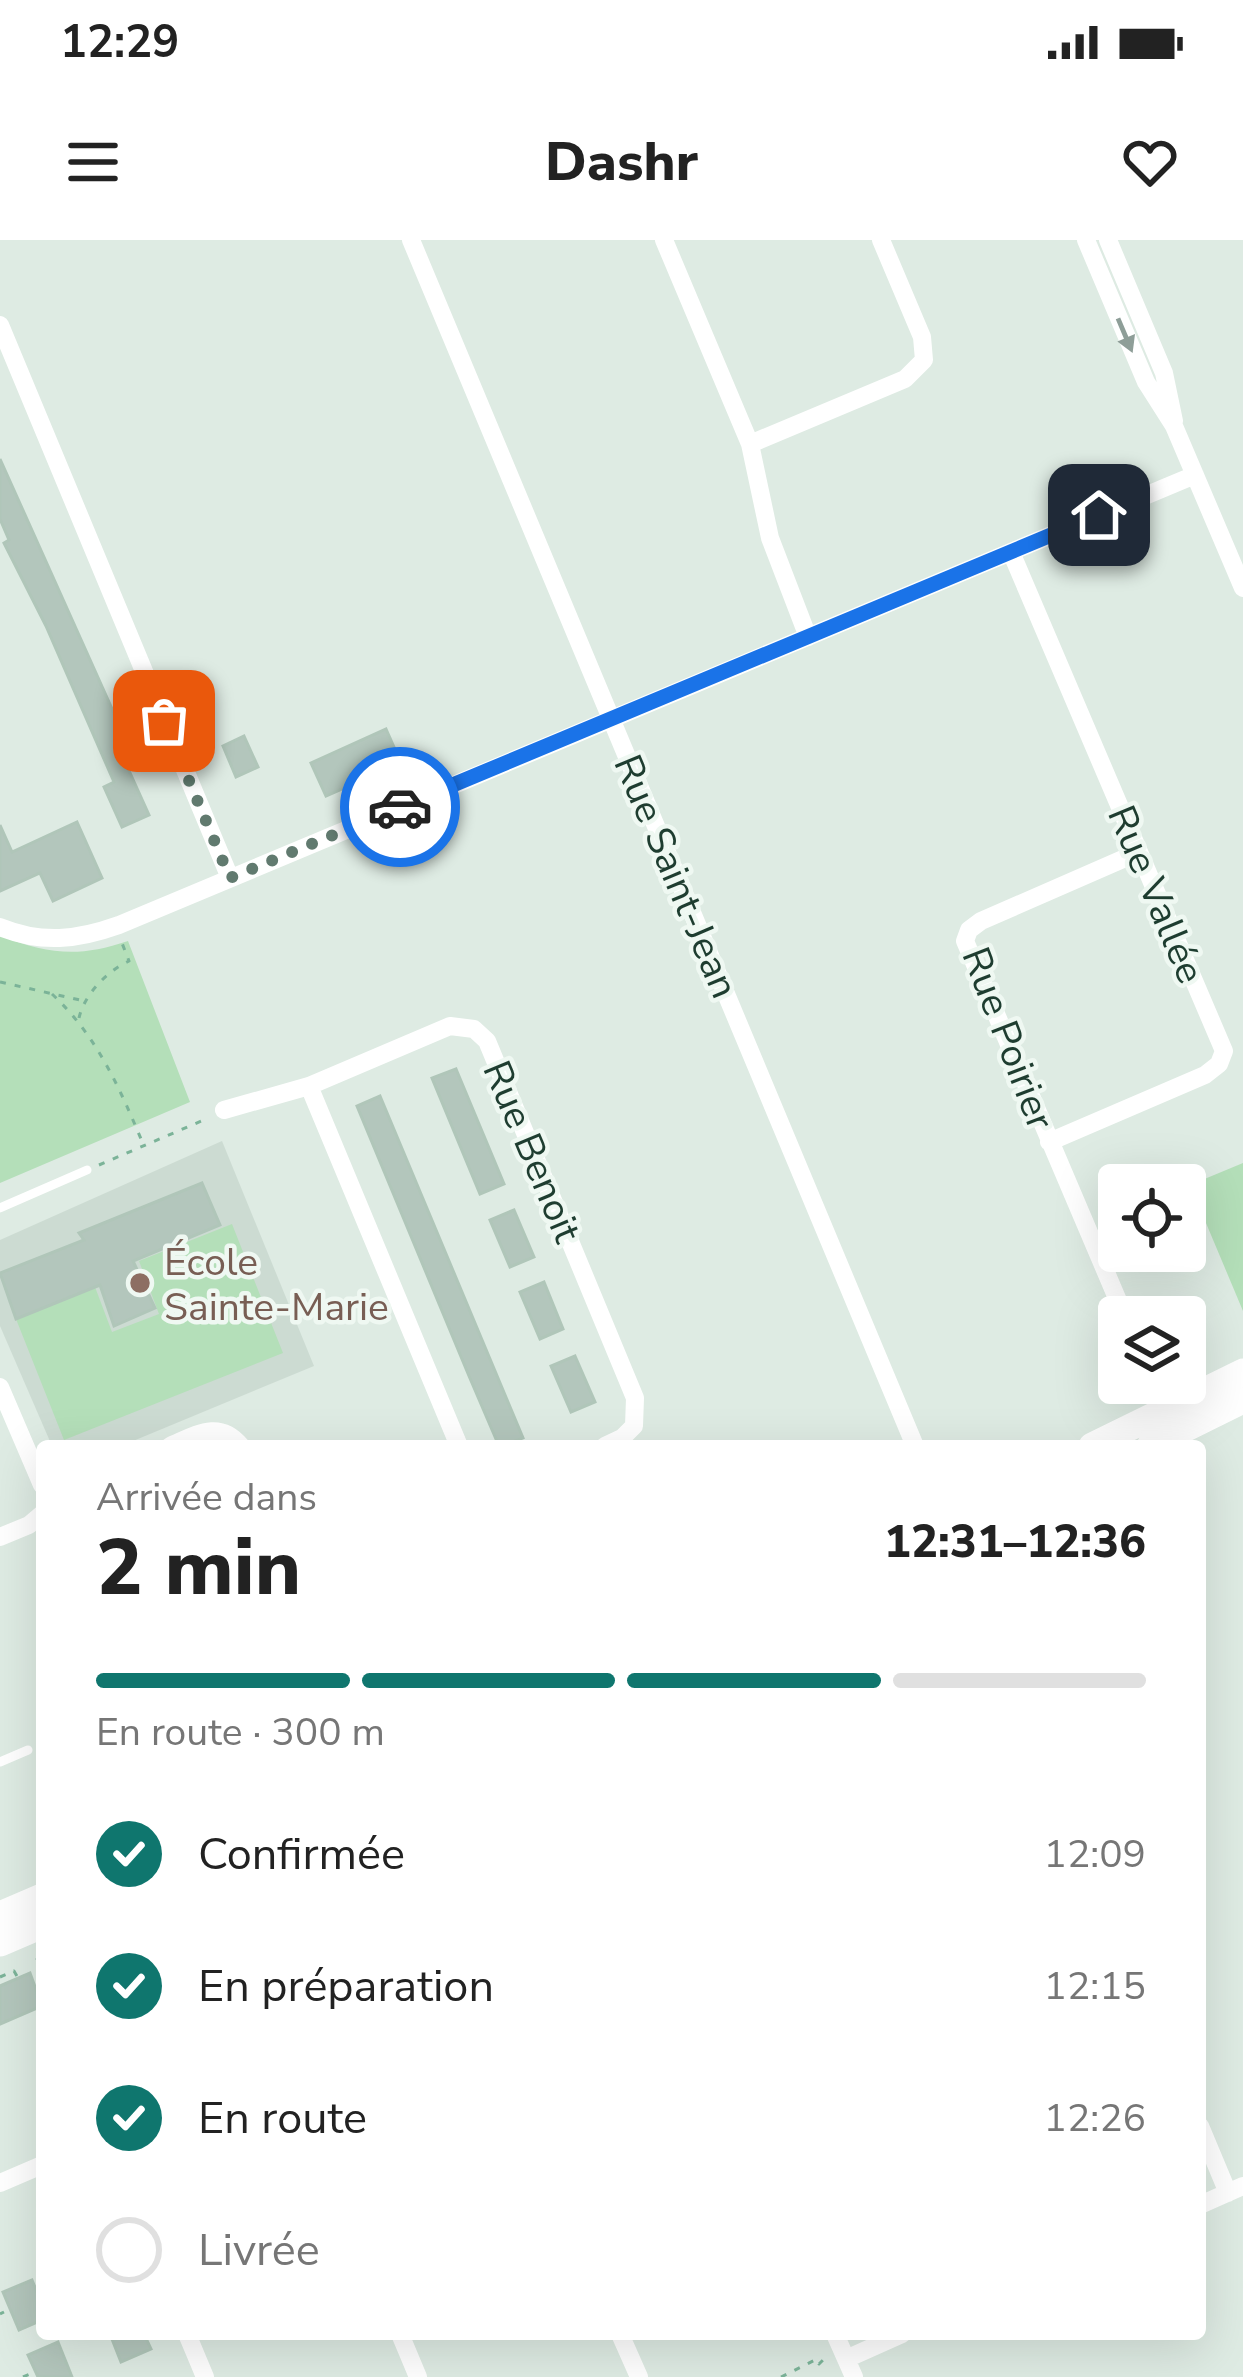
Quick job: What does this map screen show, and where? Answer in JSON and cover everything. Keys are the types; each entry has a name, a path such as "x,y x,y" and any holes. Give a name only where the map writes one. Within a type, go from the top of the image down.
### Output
{"street":[{"name":"Rue Saint-Jean","path":"411,240 912,1440"},
{"path":"664,240 750,444 770,538 808,637"},
{"path":"750,444 904,379 924,360 922,338 881,240"},
{"path":"1085,240 1145,382 1174,426 1243,588"},
{"path":"1108,240 1164,373 1174,426"},
{"path":"0,325 230,878"},
{"path":"0,927 36,938 75,939 1195,476"},
{"name":"Rue Vallée","path":"1011,552 1222,1043 1223,1056 1205,1075 1049,1142"},
{"name":"Rue Poirier","path":"1116,1296 968,953 967,934 981,921 1139,853"},
{"name":"Rue Benoit","path":"224,1110 309,1086 450,1026 483,1036 635,1398 634,1426 618,1440"},
{"path":"309,1086 456,1440"},
{"path":"1164,1430 1243,1372"},
{"path":"0,1387 36,1471"},
{"path":"1118,1440 1164,1430 1243,1400"},
{"path":"188,1440 218,1430 235,1440"},
{"path":"0,1538 36,1519"},
{"path":"0,1915 36,1900"},
{"path":"0,1942 36,1927"},
{"path":"1206,2137 1236,2190 1206,2202"},
{"path":"0,2183 36,2168"},
{"path":"190,2340 205,2377"},
{"path":"403,2340 418,2377"},
{"path":"623,2340 639,2377"},
{"path":"844,2364 890,2340"}],"lane":[{"path":"0,1208 88,1170"},
{"path":"0,1762 28,1750"}],"path":[{"path":"79,1021 84,1000 129,961 122,942"},
{"path":"0,982 84,1000"},
{"path":"52,994 79,1021 112,1071 144,1146"},
{"path":"88,1170 224,1110"},
{"path":"0,1978 14,1971 18,1978"},
{"path":"781,2377 817,2359 819,2364 844,2364"},
{"path":"23,2377 30,2374"}],"shaded area":[{"name":"École Sainte-Marie","path":"222,1141 314,1366 135,1440 49,1440 0,1326 0,1240"}],"green space":[{"path":"0,936 64,952 128,941 190,1102 0,1183"},
{"path":"1243,1163 1243,1311 1206,1223 1206,1178"},
{"path":"232,1224 283,1353 64,1440 16,1319 95,1287 112,1332 159,1314 139,1261"}],"building":[{"path":"0,459 130,749 121,753 149,815 122,827 104,787 114,782 4,543 9,540 0,519"},
{"path":"386,729 401,763 326,796 311,763"},
{"path":"244,736 258,767 236,777 223,746"},
{"path":"77,822 102,878 53,901 40,873 0,891 0,825 12,852"},
{"path":"456,1069 504,1184 480,1194 432,1078"},
{"path":"380,1096 523,1438 496,1440 357,1106"},
{"path":"202,1183 220,1225 133,1261 155,1308 114,1326 100,1285 16,1319 0,1273 84,1240 79,1233"},
{"path":"514,1210 534,1257 510,1267 490,1220"},
{"path":"544,1282 563,1329 540,1339 520,1292"},
{"path":"575,1356 595,1402 571,1412 551,1366"},
{"path":"30,1973 36,2009 0,2024 0,1986"},
{"path":"32,2280 36,2323 19,2330 3,2292"},
{"path":"112,2340 147,2340 151,2349 121,2362"},
{"path":"58,2342 72,2377 38,2377 28,2355"}],"way so far":[{"path":"164,721 230,878 400,807"}],"place":[{"name":"École Sainte-Marie","path":"140,1283"}],"route":[{"path":"400,807 1099,515"}]}
